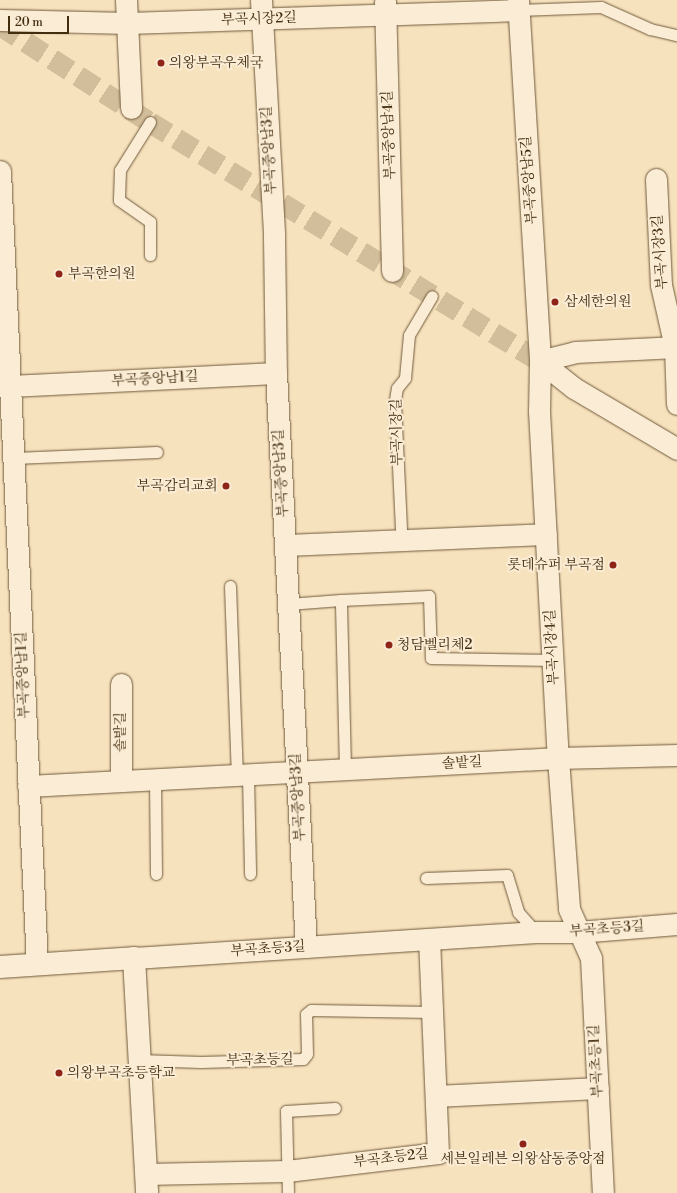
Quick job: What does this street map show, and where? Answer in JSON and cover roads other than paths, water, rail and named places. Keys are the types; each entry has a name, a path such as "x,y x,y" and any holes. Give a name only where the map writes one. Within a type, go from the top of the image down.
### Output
{"street":[{"path":"126,0 131,108"},
{"name":"부곡시장2길","path":"0,20 128,23 261,10 518,5"},
{"name":"부곡중앙남5길","path":"518,5 540,361"},
{"name":"부곡중앙남4길","path":"385,7 392,271"},
{"name":"부곡중앙남3길","path":"261,10 274,236 276,373 306,947"},
{"name":"부곡중앙남1길","path":"0,171 14,458 8,505 28,786 37,964"},
{"name":"부곡시장3길","path":"656,179 661,285 676,347 677,404"},
{"path":"540,361 575,352 676,347"},
{"path":"540,361 574,388 677,450"},
{"name":"부곡시장4길","path":"540,361 539,411 558,758 569,909 578,932"},
{"name":"부곡중앙남1길","path":"10,386 276,373"},
{"path":"285,545 546,534"},
{"name":"솔밭길","path":"121,684 121,781"},
{"name":"솔밭길","path":"28,786 345,768 558,758 677,755"},
{"name":"부곡초등3길","path":"0,967 536,932 578,932 677,924"},
{"name":"부곡초등1길","path":"578,932 591,958 603,1193"},
{"name":"부곡초등2길","path":"146,1183 287,1171 438,1152 428,939"},
{"path":"134,958 146,1183"},
{"path":"436,1096 598,1088"}],"lane":[{"path":"518,5 601,7 650,29 677,35"},
{"path":"150,122 120,170 119,200 150,222 150,255"},
{"name":"부곡시장길","path":"401,529 395,400 397,388 405,378 409,335 432,296"},
{"path":"14,458 157,452"},
{"path":"230,586 250,874"},
{"path":"288,604 429,596 432,658 553,660"},
{"path":"341,600 345,768"},
{"path":"154,779 156,874"},
{"path":"426,878 507,875 518,912 536,932"},
{"name":"부곡초등길","path":"139,1060 201,1062 303,1059 307,1054 306,1014 311,1010 432,1012"},
{"path":"288,1193 286,1111 335,1108"}],"tunnel":[{"path":"0,25 150,122 540,361"}],"place":[{"name":"의왕부곡우체국","path":"161,63"},
{"name":"부곡한의원","path":"59,274"},
{"name":"삼세한의원","path":"555,302"},
{"name":"부곡감리교회","path":"226,486"},
{"name":"롯데슈퍼 부곡점","path":"613,565"},
{"name":"청담벨리체2","path":"389,645"},
{"name":"의왕부곡초등학교","path":"59,1073"},
{"name":"세븐일레븐 의왕삼동중앙점","path":"523,1144"}]}
